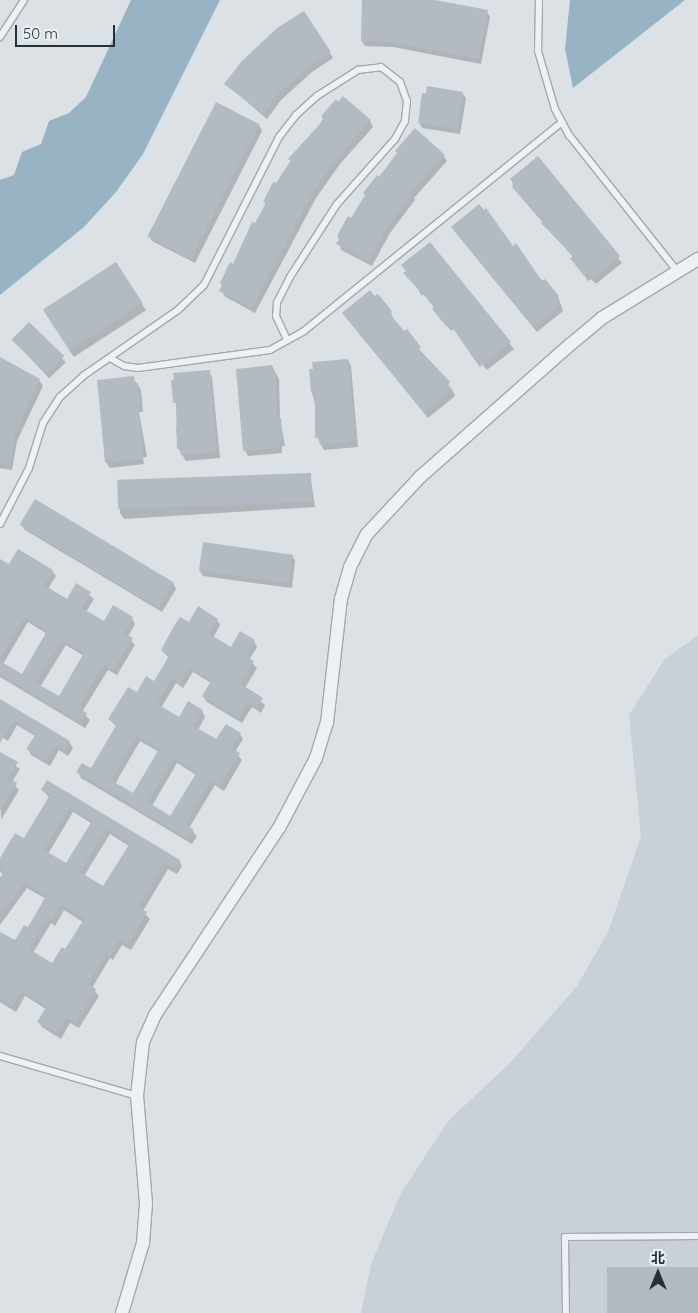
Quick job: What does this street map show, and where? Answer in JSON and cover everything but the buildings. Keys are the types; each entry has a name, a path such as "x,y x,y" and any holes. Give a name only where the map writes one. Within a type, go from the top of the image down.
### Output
{"street":[{"path":"122,1313 137,1270 146,1203 137,1096 143,1042 155,1015 279,828 316,758 326,723 341,599 350,567 367,534 413,484 602,318 698,259"}],"lane":[{"path":"0,37 24,0"},
{"path":"539,0 538,51 544,81 562,122 678,272"},
{"path":"0,524 29,468 36,437 50,410 71,386 178,310 204,285 280,138 296,115 317,96 358,70 381,67 400,82 407,101 405,121 395,139 337,204 290,277 277,303 276,316 287,340"},
{"path":"110,358 124,366 138,368 270,350 304,331 562,122"},
{"path":"0,1056 137,1096"},
{"path":"566,1313 565,1237 698,1236"}],"shaded area":[{"path":"698,635 698,1313 361,1313 371,1264 400,1195 448,1121 511,1062 577,986 608,932 641,836 629,715 664,660"}],"water":[{"path":"131,0 220,0 143,154 116,192 84,227 0,295 0,180 14,175 22,152 41,144 49,121 69,113 86,97"},
{"path":"570,0 685,0 573,88 565,49"}]}
